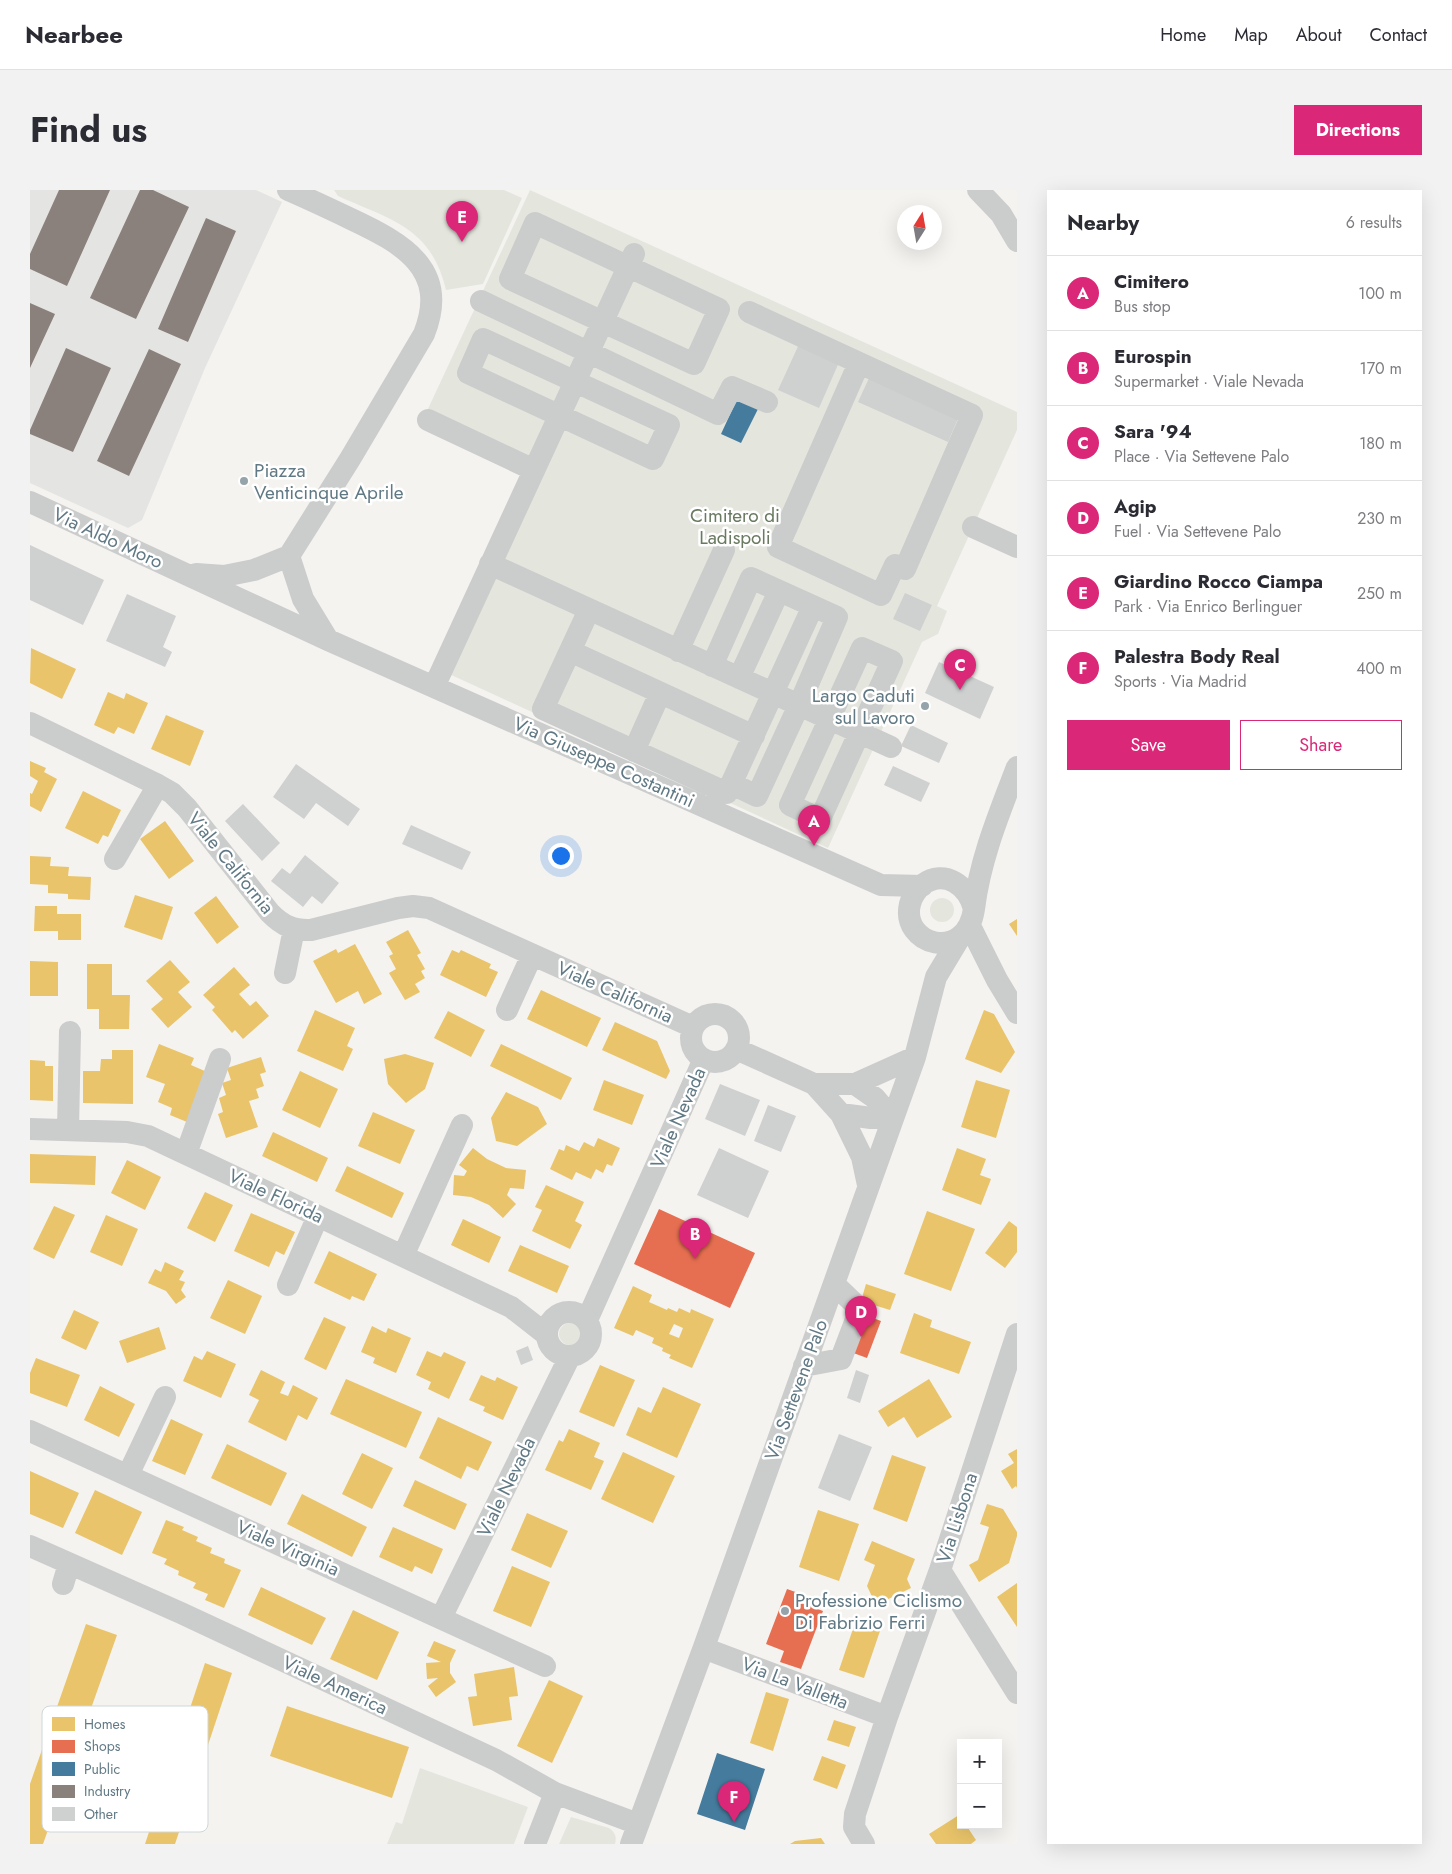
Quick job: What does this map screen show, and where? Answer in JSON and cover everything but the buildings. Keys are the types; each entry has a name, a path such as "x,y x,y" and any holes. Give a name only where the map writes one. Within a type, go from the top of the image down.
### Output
{"street":[{"path":"978,190 1001,214 1017,241"},
{"path":"185,574 224,576 254,570 289,556 350,459 424,334 429,322 432,300 431,290 423,269 410,253 360,223 297,192"},
{"path":"536,223 632,259 719,309 694,364 603,322 510,278 536,223"},
{"path":"434,687 632,259"},
{"path":"481,302 718,414 732,387 767,402"},
{"path":"749,312 972,415 905,569 895,565 881,595 778,547 859,363"},
{"path":"484,339 669,425 653,458 560,415 468,373 484,339"},
{"path":"428,420 534,470"},
{"name":"Via Aldo Moro","path":"30,502 328,640"},
{"path":"973,527 1017,548"},
{"path":"678,650 724,550"},
{"path":"289,556 303,599 328,640"},
{"path":"490,564 829,720 892,747"},
{"path":"712,666 751,578 837,617 799,706 757,796 732,784"},
{"path":"739,678 778,591"},
{"path":"589,610 543,709 727,793 812,606"},
{"name":"Via Giuseppe Costantini","path":"328,640 881,885"},
{"path":"862,648 892,661 860,733 820,819 790,805 862,648"},
{"path":"570,651 754,736"},
{"path":"634,751 660,693"},
{"name":"Viale California","path":"30,723 172,793 187,808 270,913 282,924 294,929 315,929 398,908 421,906 438,911 694,1027"},
{"name":"Via Settevene Palo","path":"639,1837 704,1647 915,1057 936,977 968,924 984,854 1017,767"},
{"path":"115,859 158,785"},
{"path":"936,977 913,924 911,899 929,881 947,879 984,854"},
{"path":"947,879 966,889 971,898 968,924 997,980 1017,1013"},
{"path":"881,885 922,886"},
{"path":"881,885 913,924 933,942 952,942 968,924"},
{"path":"285,973 294,929"},
{"path":"507,1010 532,955"},
{"path":"719,1014 726,1017 736,1027 739,1034 736,1049 726,1059 719,1062 704,1059 693,1049 691,1034 694,1027 704,1017 719,1014"},
{"path":"68,1130 70,1032"},
{"path":"736,1049 814,1084 842,1114 862,1157 868,1185"},
{"path":"814,1084 855,1084 915,1057"},
{"path":"186,1154 220,1059"},
{"name":"Viale Nevada","path":"572,1315 602,1286 704,1059"},
{"path":"855,1084 875,1098 892,1118"},
{"path":"842,1114 871,1118 892,1118"},
{"path":"403,1256 462,1125"},
{"name":"Viale Florida","path":"30,1129 137,1133 148,1136 511,1307 547,1334"},
{"path":"288,1285 318,1216"},
{"path":"804,1366 841,1359 860,1308 834,1284"},
{"name":"Viale Florida","path":"511,1307 572,1315"},
{"path":"572,1315 591,1330 588,1345 578,1354 570,1356 557,1352 548,1342 547,1334 548,1326 552,1319 572,1315"},
{"name":"Via Lisbona","path":"864,1844 855,1829 855,1814 887,1717 1011,1373 1017,1334"},
{"name":"Viale Nevada","path":"441,1618 570,1356"},
{"path":"128,1475 165,1397"},
{"name":"Viale Virginia","path":"30,1431 545,1666"},
{"name":"Viale America","path":"30,1546 66,1574 190,1617 496,1760 639,1837"},
{"path":"940,1570 1017,1693"},
{"name":"Via La Valletta","path":"704,1647 723,1656 887,1717"},
{"path":"535,1844 555,1793"}],"shaded area":[{"path":"30,190 256,190 282,202 205,368 142,520 128,528 30,483"}],"green space":[{"path":"334,190 504,190 522,198 483,284 446,290 439,269 430,252 419,239 406,228 392,220 338,196"},
{"name":"Cimitero di Ladispoli","path":"530,190 1017,412 1017,430 937,606 947,611 938,634 922,642 828,848 434,667 523,474 420,426"},
{"path":"942,898 950,902 954,910 950,918 942,922 934,918 930,910 934,902"},
{"path":"570,1323 578,1326 581,1334 578,1342 570,1345 562,1342 559,1334 562,1326"},
{"path":"420,1768 528,1807 514,1844 387,1844 396,1822 402,1824"},
{"path":"571,1817 609,1828 615,1835 615,1844 559,1844"}],"place":[{"name":"Giardino Rocco Ciampa","path":"462,242"},
{"name":"Piazza Venticinque Aprile","path":"244,481"},
{"name":"Sara '94","path":"960,690"},
{"name":"Largo Caduti sul Lavoro","path":"925,706"},
{"name":"Cimitero","path":"814,846"},
{"name":"Eurospin","path":"695,1259"},
{"name":"Agip","path":"861,1337"},
{"name":"Professione Ciclismo Di Fabrizio Ferri","path":"785,1611"},
{"name":"Palestra Body Real","path":"734,1822"}]}
